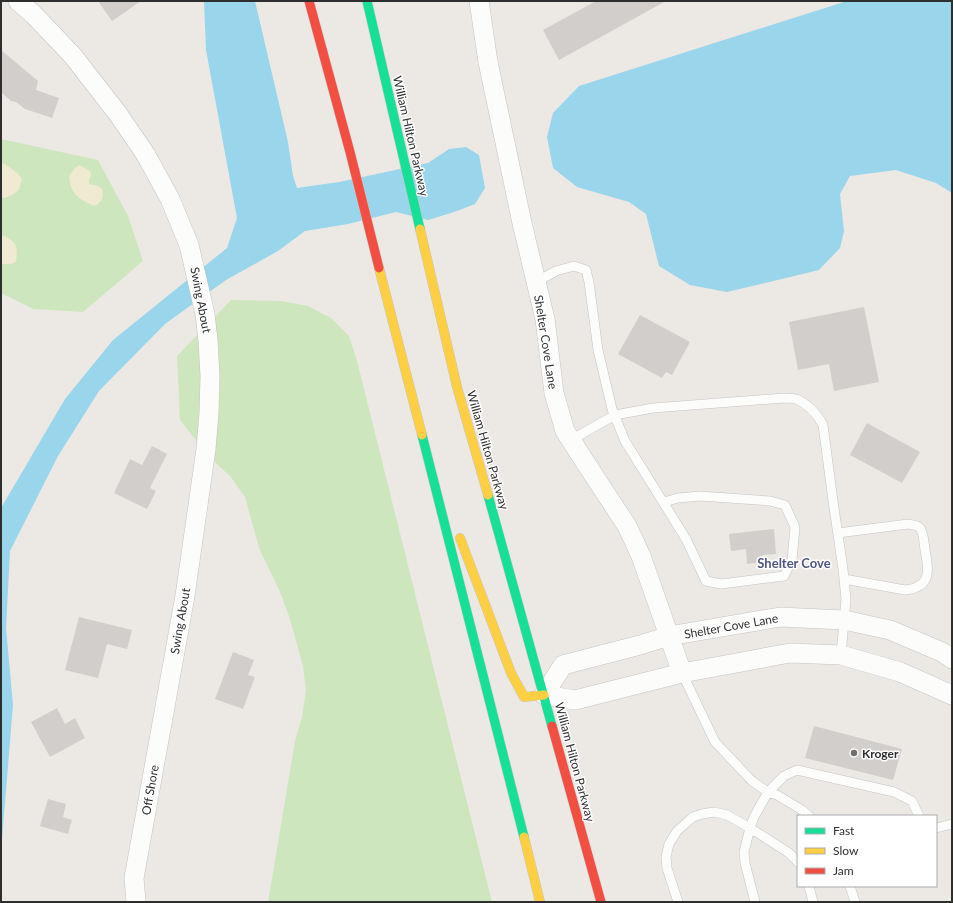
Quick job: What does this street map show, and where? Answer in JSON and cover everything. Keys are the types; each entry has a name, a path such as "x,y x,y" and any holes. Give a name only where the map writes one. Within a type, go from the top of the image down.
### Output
{"highway":[{"path":"309,1 350,152 372,244 540,902"},
{"name":"William Hilton Parkway","path":"367,1 457,387 601,902"},
{"path":"421,434 452,516"},
{"path":"458,531 511,673 524,697 544,695"}],"street":[{"name":"Swing About","path":"18,1 34,15 73,56 118,114 142,149 170,199 189,245 195,268 205,314 208,340 210,376 209,413 206,449 185,596 170,678"},
{"name":"Shelter Cove Lane","path":"479,1 488,62 545,319 554,393 565,431 627,526 641,556 682,673"},
{"name":"Shelter Cove Lane","path":"544,695 563,665 669,636 780,617 844,620 890,630 942,652 952,659"},
{"path":"544,695 575,700 682,673 790,653 841,655 900,672 952,695"},
{"name":"Off Shore","path":"136,902 134,878 170,678"}],"lane":[{"path":"536,282 556,271 574,266 586,270 598,350 612,409 625,441 686,539 706,581 722,584 784,576 792,560 795,527 785,505 770,501 700,496 678,498 664,502"},
{"path":"571,440 615,415 653,408 784,398 795,399 808,406 823,425 832,501 838,533 846,599 841,655"},
{"path":"838,533 908,524 916,525 920,528 923,537 928,568 926,578 923,583 913,589 905,590 844,579"},
{"name":"Shelter Cove Lane","path":"682,673 715,742 752,781 768,792 777,795 802,810 808,815"},
{"path":"755,902 745,863 744,852 754,817 768,792 784,776 797,770 894,792 912,801 919,815"},
{"path":"678,902 667,868 666,857 668,844 677,831 686,823 702,814 714,812 727,815 789,853 797,861"},
{"path":"937,828 952,824"},
{"path":"809,887 813,902"},
{"path":"850,887 855,902"}],"green space":[{"path":"1,139 98,160 128,216 143,261 83,312 33,309 1,293"},
{"path":"231,300 281,301 308,306 331,318 349,336 357,361 492,902 268,902 295,741 302,717 306,691 303,666 289,616 280,592 259,548 245,497 230,476 210,458 180,420 177,356"}],"sand":[{"path":"1,162 13,169 22,179 19,189 15,193 8,197 1,198"},
{"path":"79,165 90,171 91,175 89,184 98,186 102,189 102,199 95,206 76,196 72,188 69,176"},
{"path":"1,235 13,242 15,245 17,252 16,262 11,264 1,264"}],"water":[{"path":"204,1 255,1 288,142 293,176 297,188 339,182 428,163 449,149 466,147 479,155 485,188 475,204 428,220 396,212 348,224 305,231 278,251 226,280 165,324 99,391 58,456 10,551 6,628 13,705 1,851 1,508 65,399 113,340 227,248 237,218 206,50"},
{"path":"847,1 952,1 952,193 936,183 896,170 850,176 840,194 844,231 840,248 819,270 727,292 690,285 659,266 646,214 629,202 577,187 553,168 547,137 553,113 579,86"}],"building":[{"path":"98,1 141,1 112,21"},
{"path":"596,1 666,1 559,60 543,30"},
{"path":"1,50 38,81 36,90 59,98 52,118 25,109 16,102 11,101 1,92"},
{"path":"864,307 879,382 834,391 829,364 798,370 789,322"},
{"path":"640,315 690,342 672,375 666,372 662,378 618,354"},
{"path":"867,423 920,452 902,483 850,455"},
{"path":"152,446 167,454 150,488 156,491 147,509 114,493 130,459 142,465"},
{"path":"774,529 776,554 762,555 762,562 747,564 746,549 731,551 729,534"},
{"path":"79,617 132,630 127,649 107,644 98,678 65,670"},
{"path":"233,652 254,660 248,675 255,677 243,709 215,699"},
{"path":"57,708 65,724 75,718 85,738 50,757 31,722"},
{"name":"Kroger","path":"814,726 902,749 893,780 805,758"},
{"path":"48,799 66,804 63,817 72,820 68,834 40,826"}],"traffic: fast":[{"path":"367,1 420,229"},
{"path":"422,435 524,837"},
{"path":"488,495 552,726"}],"traffic: slow":[{"path":"420,229 457,387 488,495"},
{"path":"379,268 422,435"},
{"path":"460,538 511,673 524,697 544,695"},
{"path":"524,837 540,902"}],"traffic: jam":[{"path":"309,1 350,152 379,268"},
{"path":"552,726 601,902"}],"place":[{"name":"Kroger","path":"854,753"}],"district":[{"name":"Shelter Cove","path":"794,563"}]}
